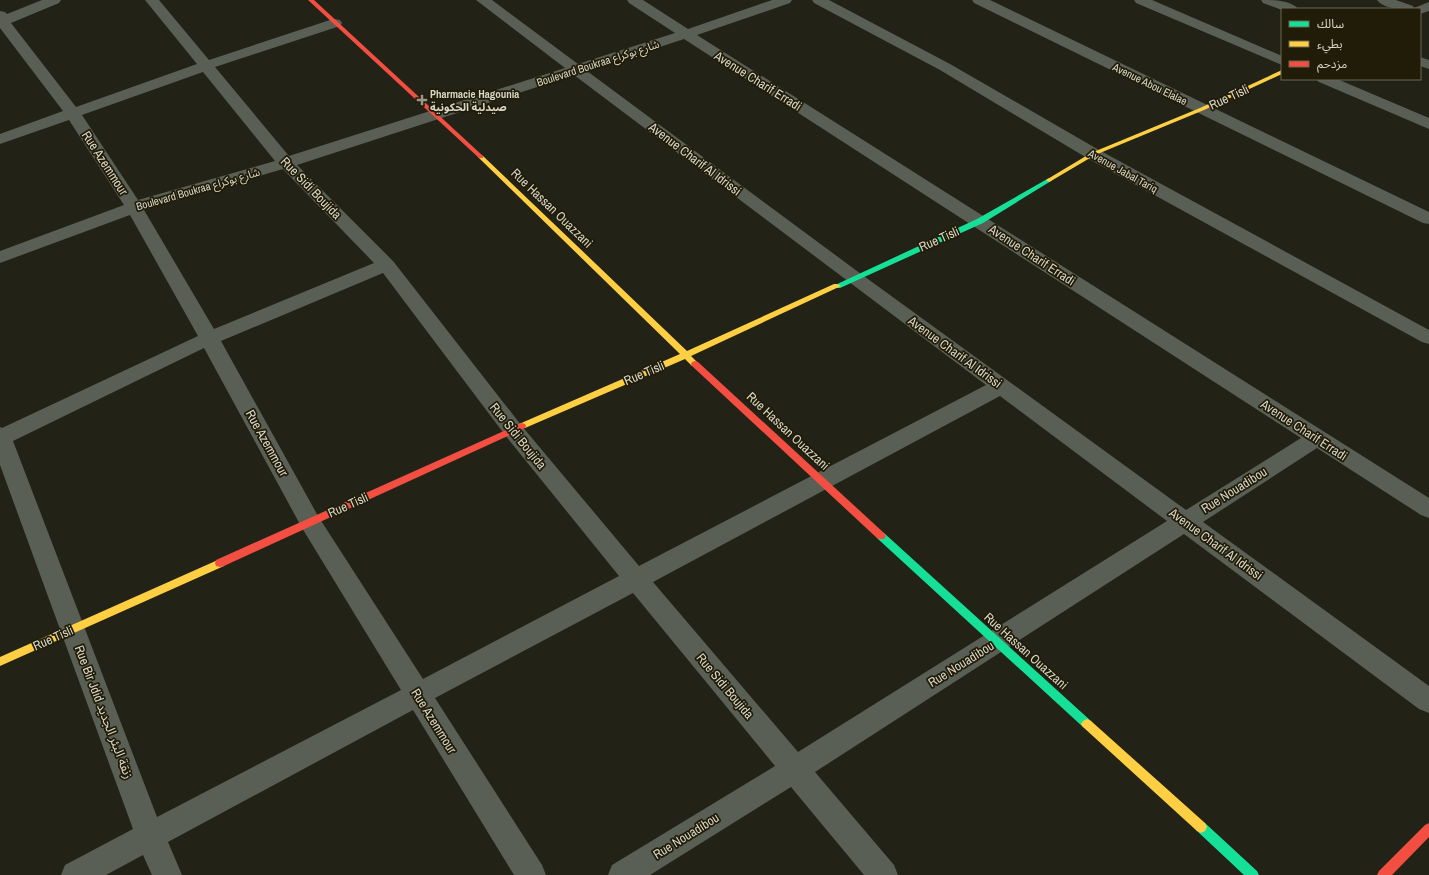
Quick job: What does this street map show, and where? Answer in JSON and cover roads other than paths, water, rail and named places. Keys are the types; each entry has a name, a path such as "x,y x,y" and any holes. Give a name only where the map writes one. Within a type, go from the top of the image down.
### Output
{"street":[{"path":"1,19 54,0"},
{"name":"Rue Sidi Boujida","path":"152,0 286,163 386,265 513,430 634,578 883,875"},
{"name":"Rue Hassan Ouazzani","path":"311,0 437,115 686,355 996,642 1252,875"},
{"name":"Avenue Charif Al Idrissi","path":"483,0 854,278 1429,701"},
{"name":"Avenue Charif Erradi","path":"634,0 1429,509"},
{"name":"Boulevard Boukraa شارع بوكراع","path":"0,257 134,207 286,163 437,115 686,34 785,0"},
{"name":"Avenue Jabal Tariq","path":"820,0 945,67 1093,154 1429,338"},
{"name":"Avenue Abou Elalae","path":"979,0 1429,220"},
{"path":"1141,0 1281,61"},
{"path":"1268,0 1288,8"},
{"path":"1384,0 1405,8"},
{"name":"Rue Azemmour","path":"1,19 73,114 134,207 209,338 310,522 531,875"},
{"path":"0,139 205,66 335,23"},
{"name":"Rue Tisli","path":"0,662 513,430 686,355 980,221 1093,154 1202,110 1281,72"},
{"path":"1326,80 1429,124"},
{"path":"0,437 209,338 386,265"},
{"path":"76,875 634,578 1001,386"},
{"name":"Rue Bir Jdid زنقة البئر الجديد","path":"0,437 150,836 167,875"},
{"name":"Rue Nouadibou","path":"623,875 795,770 1317,438"},
{"path":"1383,875 1429,829"}],"place":[{"name":"Pharmacie Hagounia صيدلية الحكونية","path":"422,100"}]}
